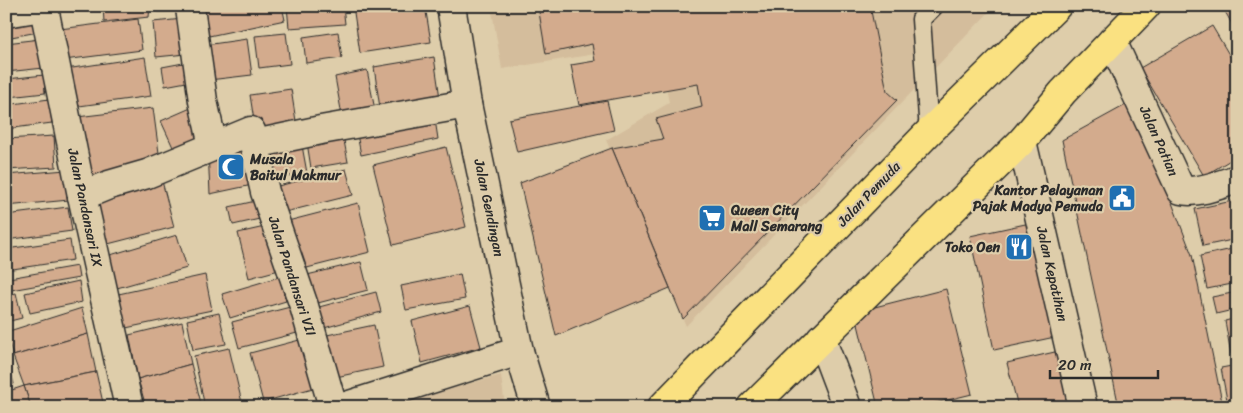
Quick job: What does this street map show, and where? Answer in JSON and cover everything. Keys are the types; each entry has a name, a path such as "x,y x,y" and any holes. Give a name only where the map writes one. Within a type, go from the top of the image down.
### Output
{"main road":[{"name":"Jalan Pemuda","path":"662,407 929,132 1057,6"},
{"path":"752,407 1022,141 1063,92 1146,6"}],"street":[{"name":"Jalan Gendingan","path":"451,6 467,104 519,351 536,407"},
{"name":"Jalan Pandansari IX","path":"6,13 44,8 82,196 129,407"},
{"path":"190,8 203,101 214,146"},
{"name":"Jalan Patian","path":"1112,41 1181,190 1187,192 1237,179"},
{"path":"82,196 109,185 147,174 250,131 255,144 321,130 467,104"},
{"name":"Jalan Kepatihan","path":"1022,141 1083,407"},
{"name":"Jalan Pandansari VII","path":"255,144 264,192 304,306 332,407"},
{"path":"822,338 847,407"},
{"path":"343,407 519,351"}],"lane":[{"path":"929,132 921,19 934,6"}],"shaded area":[{"name":"Queen City Mall Semarang","path":"491,6 995,6 686,326 606,140 669,103 658,44 502,69"},
{"path":"501,375 505,407 382,407"}],"building":[{"path":"103,6 150,6 149,17 104,22"},
{"path":"158,6 187,6 187,11 158,12"},
{"path":"203,6 282,6 285,20 209,36"},
{"path":"287,6 343,6 345,24 289,28"},
{"path":"353,6 425,6 431,42 360,53"},
{"name":"Queen City Mall Semarang","path":"538,6 870,6 887,91 897,100 683,319 612,148 663,139 656,119 702,107 698,84 579,105 571,65 595,61 592,44 546,54"},
{"path":"1222,6 1237,6 1237,33"},
{"path":"34,13 38,32 6,38 6,18"},
{"path":"138,19 142,50 64,60 60,29"},
{"path":"183,19 186,54 156,57 153,22"},
{"path":"1212,26 1237,68 1237,156 1204,176 1140,68"},
{"path":"338,32 342,58 306,63 303,37"},
{"path":"286,33 290,64 259,68 255,36"},
{"path":"40,39 44,68 6,72 6,43"},
{"path":"247,39 252,75 209,80 205,45"},
{"path":"145,57 151,96 72,107 66,69"},
{"path":"434,57 441,105 381,115 374,67"},
{"path":"194,61 197,80 165,86 162,67"},
{"path":"367,70 376,115 343,121 335,77"},
{"path":"44,75 45,93 9,97 7,79"},
{"path":"291,89 298,134 257,140 250,95"},
{"path":"49,99 52,123 6,129 6,105"},
{"path":"607,101 614,130 517,152 509,119"},
{"name":"Kantor Pelayanan Pajak Madya Pemuda","path":"1133,101 1192,255 1223,407 1119,407 1062,140"},
{"path":"193,107 208,142 177,156 161,121"},
{"path":"153,108 161,168 84,177 77,117"},
{"path":"434,113 438,139 361,155 356,129"},
{"path":"342,130 348,162 311,168 306,136"},
{"name":"Musala Baitul Makmur","path":"250,135 257,184 210,194 208,149"},
{"path":"54,136 56,167 6,170 6,139"},
{"path":"301,140 307,173 268,180 262,148"},
{"path":"446,147 466,227 393,245 373,165"},
{"path":"612,148 670,288 556,336 520,183"},
{"path":"346,169 353,195 277,214 270,188"},
{"path":"66,170 69,200 6,206 6,175"},
{"path":"162,181 174,227 104,245 92,200"},
{"path":"260,200 264,218 233,225 229,207"},
{"path":"1237,200 1237,239 1203,246 1195,209"},
{"path":"358,203 370,252 295,271 284,222"},
{"path":"68,207 72,231 6,240 6,215"},
{"path":"1030,223 1055,337 994,350 970,236"},
{"path":"269,226 279,270 249,278 238,233"},
{"path":"177,235 187,268 117,288 107,256"},
{"path":"70,240 73,260 6,270 6,249"},
{"path":"1237,248 1237,283 1207,289 1200,256"},
{"path":"361,262 368,290 314,304 307,275"},
{"path":"77,266 79,278 11,290 9,278"},
{"path":"460,274 465,299 406,310 401,286"},
{"path":"205,275 212,310 121,329 114,295"},
{"path":"279,277 286,301 230,318 222,294"},
{"path":"79,281 82,302 30,313 25,293"},
{"path":"946,289 972,394 919,407 878,407 855,312"},
{"path":"376,292 381,312 324,328 319,307"},
{"path":"1237,292 1237,309 1216,314 1212,297"},
{"path":"16,293 22,318 6,322 6,295"},
{"path":"294,306 301,332 239,348 232,322"},
{"path":"470,306 481,347 422,363 412,321"},
{"path":"82,308 88,334 13,356 6,332"},
{"path":"219,313 226,344 193,350 187,320"},
{"path":"1237,318 1237,353 1231,354 1225,321"},
{"path":"182,322 191,364 138,379 129,335"},
{"path":"374,325 383,367 336,377 327,335"},
{"path":"88,334 96,372 24,386 13,356"},
{"path":"307,338 320,386 263,402 250,353"},
{"path":"229,348 243,407 205,407 194,356"},
{"path":"1059,351 1072,407 1018,407 1007,363"},
{"path":"191,364 202,407 146,407 138,379"},
{"path":"1237,365 1237,398 1227,400 1221,368"},
{"path":"9,366 14,384 6,386 6,367"},
{"path":"96,372 104,407 31,407 24,386"},
{"path":"24,386 31,407 6,407 6,392"}],"place":[{"name":"Musala Baitul Makmur","path":"231,167"},
{"name":"Kantor Pelayanan Pajak Madya Pemuda","path":"1122,198"},
{"name":"Queen City Mall Semarang","path":"712,218"},
{"name":"Toko Oen","path":"1019,247"}]}
